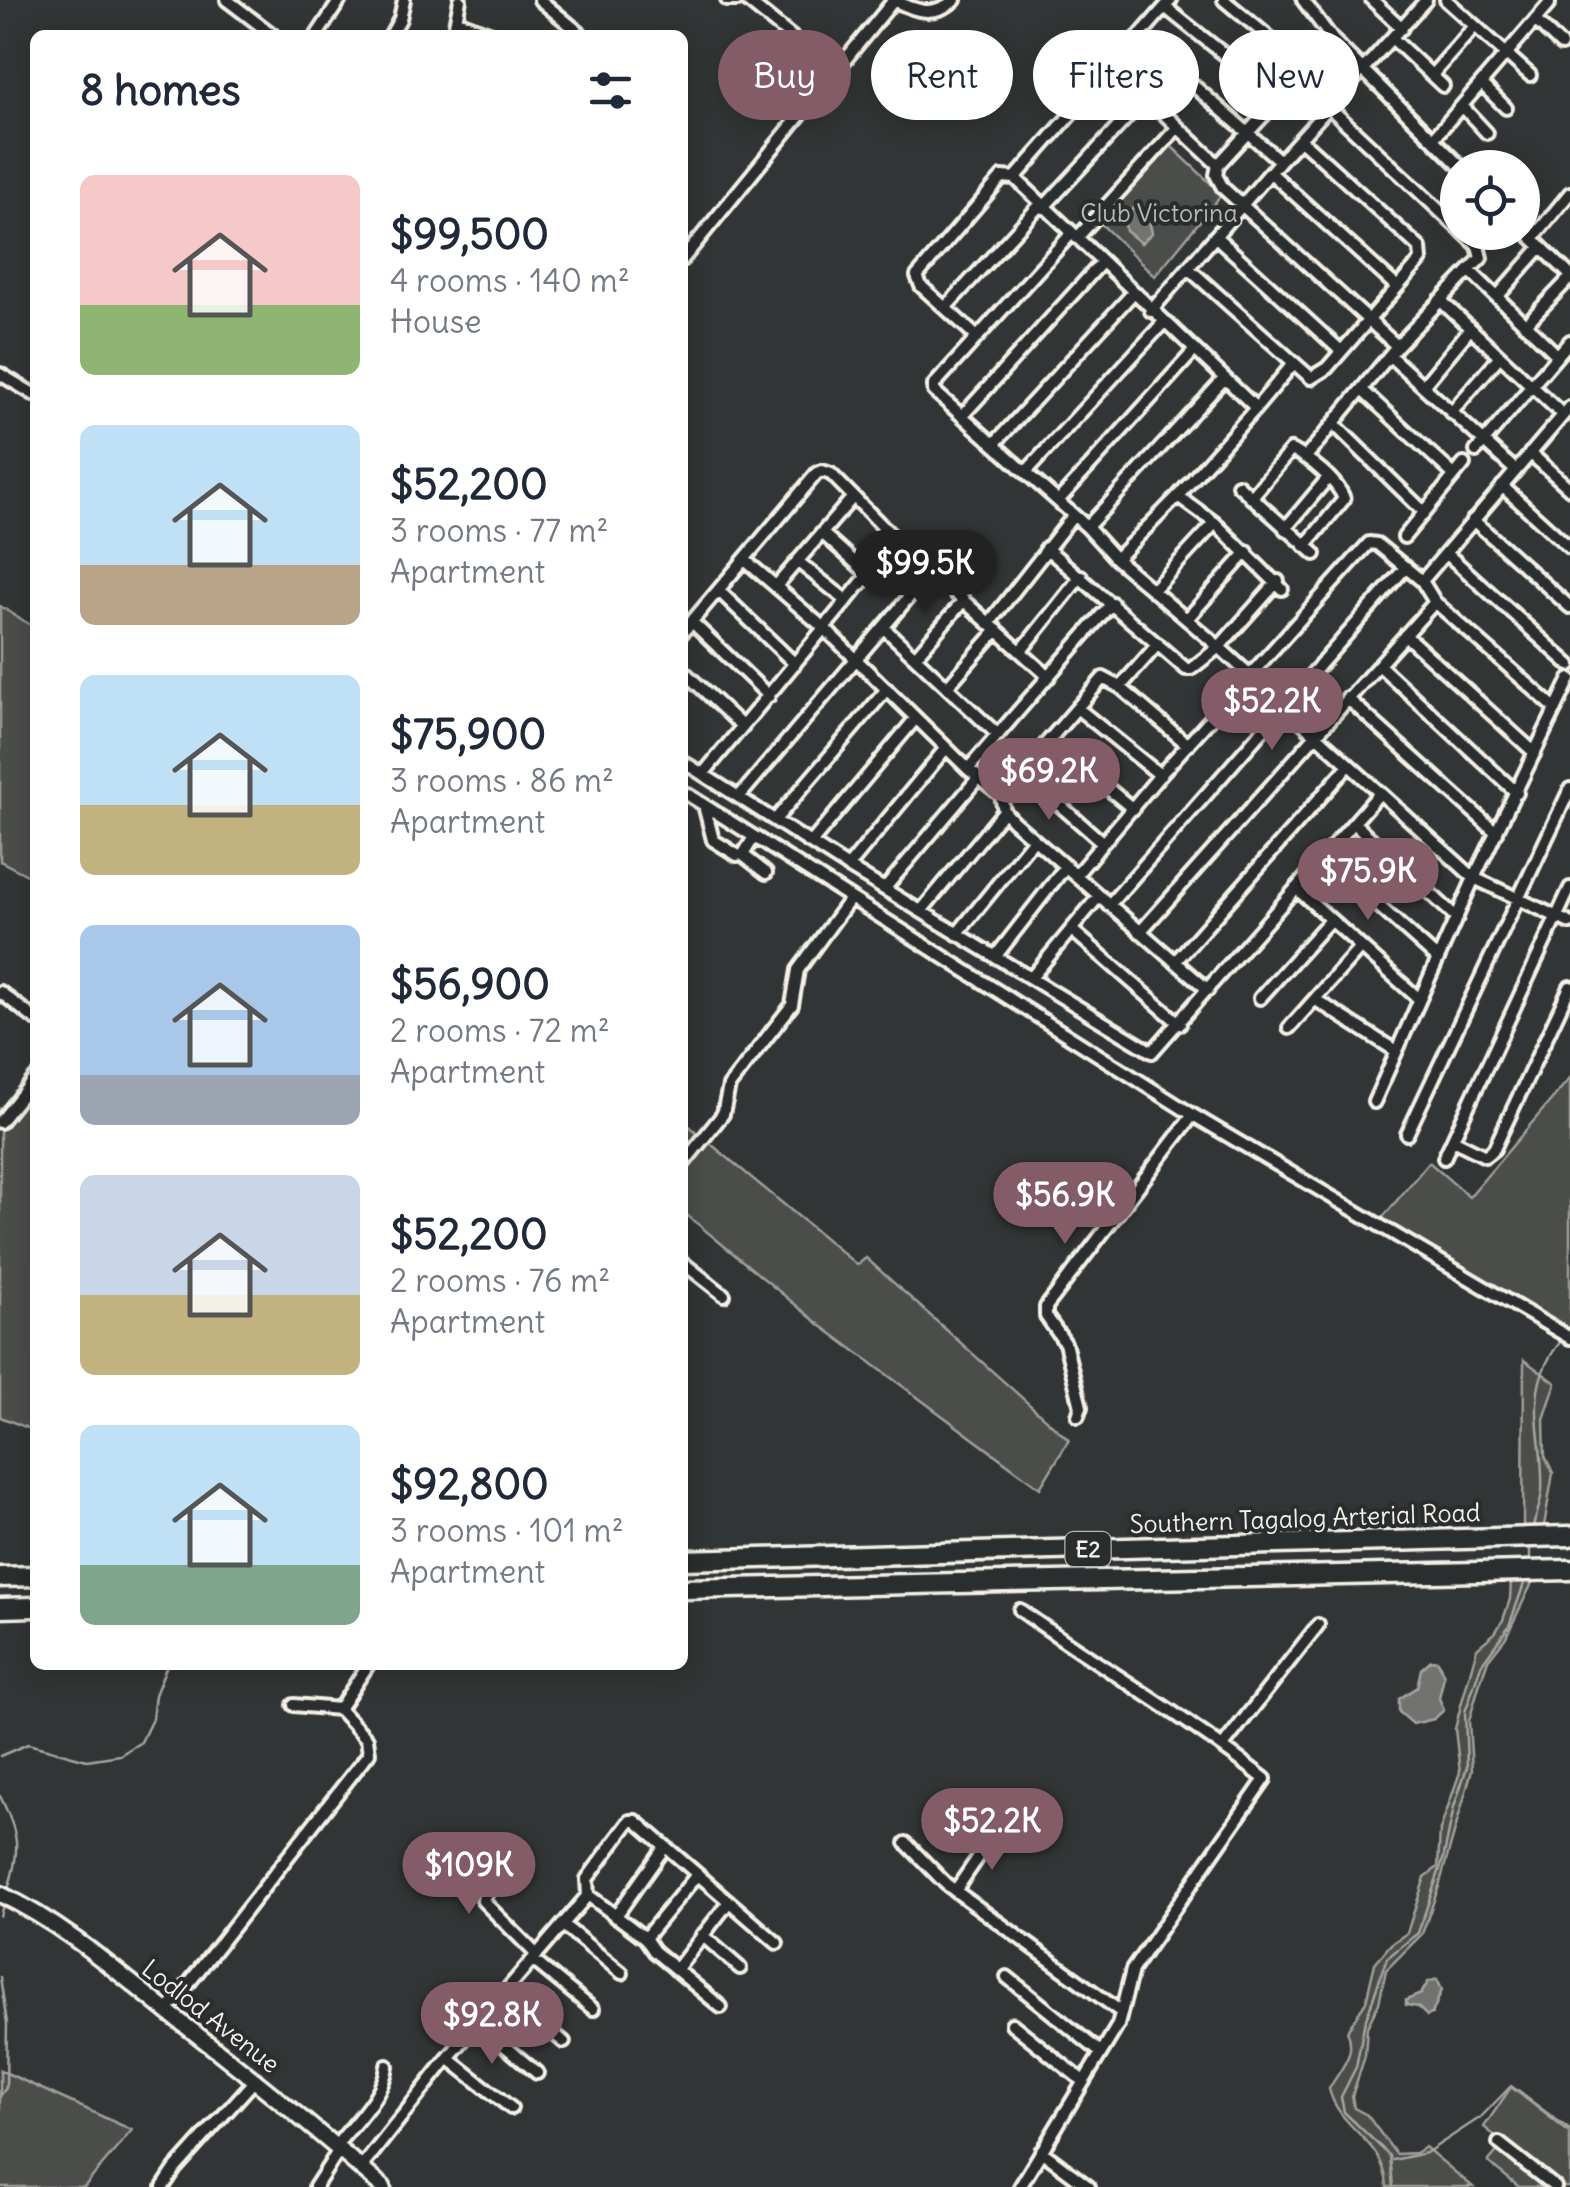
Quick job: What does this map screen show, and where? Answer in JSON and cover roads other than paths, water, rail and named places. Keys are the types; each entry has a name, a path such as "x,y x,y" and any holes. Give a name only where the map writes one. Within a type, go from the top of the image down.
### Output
{"highway":[{"name":"Southern Tagalog Arterial Road","path":"688,1560 1570,1536"},
{"name":"E2","path":"688,1589 1570,1570"},
{"path":"0,1577 30,1576"},
{"path":"0,1608 30,1607"}],"main road":[{"name":"Lodlod Avenue","path":"0,1894 90,1950 256,2079 383,2187"}],"street":[{"path":"227,0 266,30"},
{"path":"320,30 340,0"},
{"path":"394,30 404,0"},
{"path":"455,30 460,0"},
{"path":"540,0 576,30"},
{"path":"727,0 738,0"},
{"path":"746,0 783,30"},
{"path":"851,52 894,0 914,11 933,12 956,0"},
{"path":"1224,0 1260,30"},
{"path":"1303,0 1326,30"},
{"path":"1372,0 1402,28"},
{"path":"1359,74 1426,0"},
{"path":"1446,0 1530,75"},
{"path":"1144,30 1168,3 1219,47"},
{"path":"1433,139 1548,4"},
{"path":"458,20 482,30"},
{"path":"1536,20 1562,45"},
{"path":"1432,75 1475,26"},
{"path":"1392,38 1443,86"},
{"path":"1359,64 1444,150"},
{"path":"1482,84 1506,108"},
{"path":"1199,89 1280,161"},
{"path":"1462,106 1487,133"},
{"path":"688,253 796,120"},
{"path":"1014,178 1064,120"},
{"path":"945,308 1124,120"},
{"path":"1169,120 1218,166 1219,183 1368,317 1423,386 1480,447 1515,470"},
{"path":"1218,166 1260,120"},
{"path":"1152,311 1317,120"},
{"path":"1341,120 1440,212"},
{"path":"1177,128 976,336 934,384 934,391 1474,878 1570,923"},
{"path":"1188,268 1293,364 1311,378 1317,378 1421,260 1420,248 1300,139"},
{"path":"1271,173 1396,286"},
{"path":"976,336 921,286 918,276 1002,178 1014,178 1256,408"},
{"path":"1540,237 1570,193"},
{"path":"1560,205 1570,215"},
{"path":"1216,236 1341,351"},
{"path":"1525,326 1570,276 1540,245"},
{"path":"1305,458 1394,351 1470,271 1480,258 1479,250"},
{"path":"1497,297 1531,250"},
{"path":"962,415 1102,262"},
{"path":"1470,271 1557,355"},
{"path":"994,442 1133,293"},
{"path":"1440,300 1498,358 1564,415 1570,432"},
{"path":"1026,472 1164,322"},
{"path":"1423,386 1470,330"},
{"path":"1480,447 1570,341"},
{"path":"1058,501 1194,352"},
{"path":"1451,413 1498,358"},
{"path":"1116,559 1178,496 1293,364"},
{"path":"0,374 30,392"},
{"path":"1087,527 1224,378"},
{"path":"1363,391 1454,475"},
{"path":"1422,582 1564,415"},
{"path":"1334,424 1423,511"},
{"path":"1238,485 1251,498 1285,529 1310,550 1344,499 1342,490 1296,451 1287,452 1251,498"},
{"path":"1530,453 1570,489"},
{"path":"1404,537 1464,464"},
{"path":"688,626 812,475 822,471 831,474 898,542 703,774"},
{"path":"1285,529 1328,479"},
{"path":"1502,486 1570,548"},
{"path":"1046,548 1191,670 1220,647 1280,585 1215,523 1178,496"},
{"path":"776,586 853,497"},
{"path":"947,688 1073,516"},
{"path":"1473,520 1570,607"},
{"path":"1154,589 1215,523"},
{"path":"822,533 868,574"},
{"path":"1076,875 1368,543 1377,544 1406,567 1422,582 1434,602 1556,709"},
{"path":"1187,619 1248,552"},
{"path":"1446,553 1570,664"},
{"path":"746,560 825,629 968,769 1002,795 1004,811 1034,839 1208,990"},
{"path":"798,561 847,601"},
{"path":"1109,905 1406,567"},
{"path":"739,796 926,576 936,576 1048,677"},
{"path":"1021,651 1081,576"},
{"path":"718,591 795,664"},
{"path":"915,656 964,600"},
{"path":"1140,932 1434,602"},
{"path":"968,769 1112,603"},
{"path":"692,622 770,696"},
{"path":"884,628 998,735"},
{"path":"1405,635 1535,754"},
{"path":"1120,687 1158,644"},
{"path":"1379,664 1517,793"},
{"path":"688,676 743,726"},
{"path":"1002,795 1103,678 1120,687 1188,745"},
{"path":"1374,1102 1474,878 1570,679"},
{"path":"775,820 886,689"},
{"path":"1347,698 1497,833"},
{"path":"1078,708 1160,775"},
{"path":"811,843 916,718"},
{"path":"1049,740 1133,810"},
{"path":"848,867 946,748"},
{"path":"688,764 1146,1051 1156,1050 1180,1024 1380,794"},
{"path":"1175,962 1349,765"},
{"path":"1022,772 1104,843"},
{"path":"885,888 980,777"},
{"path":"1407,1134 1570,788"},
{"path":"688,795 1193,1115 1566,1336"},
{"path":"704,806 713,840 737,855"},
{"path":"921,911 1004,811"},
{"path":"1354,823 1456,918"},
{"path":"754,838 743,855 766,874"},
{"path":"957,934 1034,839"},
{"path":"1325,858 1438,959"},
{"path":"995,957 1066,866"},
{"path":"1444,1158 1570,888"},
{"path":"1298,890 1419,999"},
{"path":"1031,978 1099,896"},
{"path":"688,1158 723,1114 729,1086 792,1005 798,970 850,899"},
{"path":"1260,998 1330,920"},
{"path":"1072,930 1180,1024"},
{"path":"1290,1028 1360,948"},
{"path":"1452,1140 1485,1156 1494,1149 1570,987"},
{"path":"0,992 30,1015"},
{"path":"1316,1000 1396,1051"},
{"path":"0,1122 30,1084"},
{"path":"1078,1416 1081,1407 1064,1343 1046,1316 1046,1308 1193,1115"},
{"path":"688,1267 724,1295"},
{"path":"1020,1610 1223,1746 1265,1779 1132,1970 1118,2025 1020,2187"},
{"path":"1223,1746 1318,1624"},
{"path":"339,1709 365,1670"},
{"path":"167,2011 369,1754 366,1739 339,1709 294,1705"},
{"path":"363,2170 479,2024 588,1896 587,1878 630,1821 636,1821 777,1944"},
{"path":"955,1890 996,1833"},
{"path":"906,1842 955,1890 1121,2012"},
{"path":"615,1916 664,1848"},
{"path":"510,1868 484,1896 484,1902 535,1958 593,2009"},
{"path":"645,1938 696,1876"},
{"path":"588,1896 645,1938 654,1951 721,2007"},
{"path":"676,1970 728,1904"},
{"path":"563,1925 622,1972"},
{"path":"702,1936 740,1968"},
{"path":"1008,1977 1100,2052"},
{"path":"505,1993 564,2042"},
{"path":"479,2024 537,2073"},
{"path":"1012,2024 1083,2080"},
{"path":"453,2057 511,2108"},
{"path":"314,2187 385,2079 388,2066"},
{"path":"163,2187 256,2079"},
{"path":"1498,2142 1554,2187"},
{"path":"1040,2151 1089,2187"}],"waterway":[{"path":"1532,1529 1542,1491 1538,1395 1541,1377 1562,1340"},
{"path":"1530,1547 1530,1564"},
{"path":"1393,2187 1390,2156 1344,2112 1341,2097 1356,2067 1364,2025 1387,1958 1418,1933 1443,1860 1467,1767 1465,1712 1481,1665 1509,1626 1525,1581"},
{"path":"0,1756 28,1744 87,1760 120,1755 141,1742 152,1719 155,1695 165,1670"},
{"path":"0,1796 16,1842 8,1889"},
{"path":"0,1916 4,1902"},
{"path":"0,1977 7,2023 6,2088 0,2096"},
{"path":"1393,2160 1426,2153 1481,2117 1511,2086 1570,2130"}],"park label":[{"name":"Club Victorina","path":"1159,213"}]}
